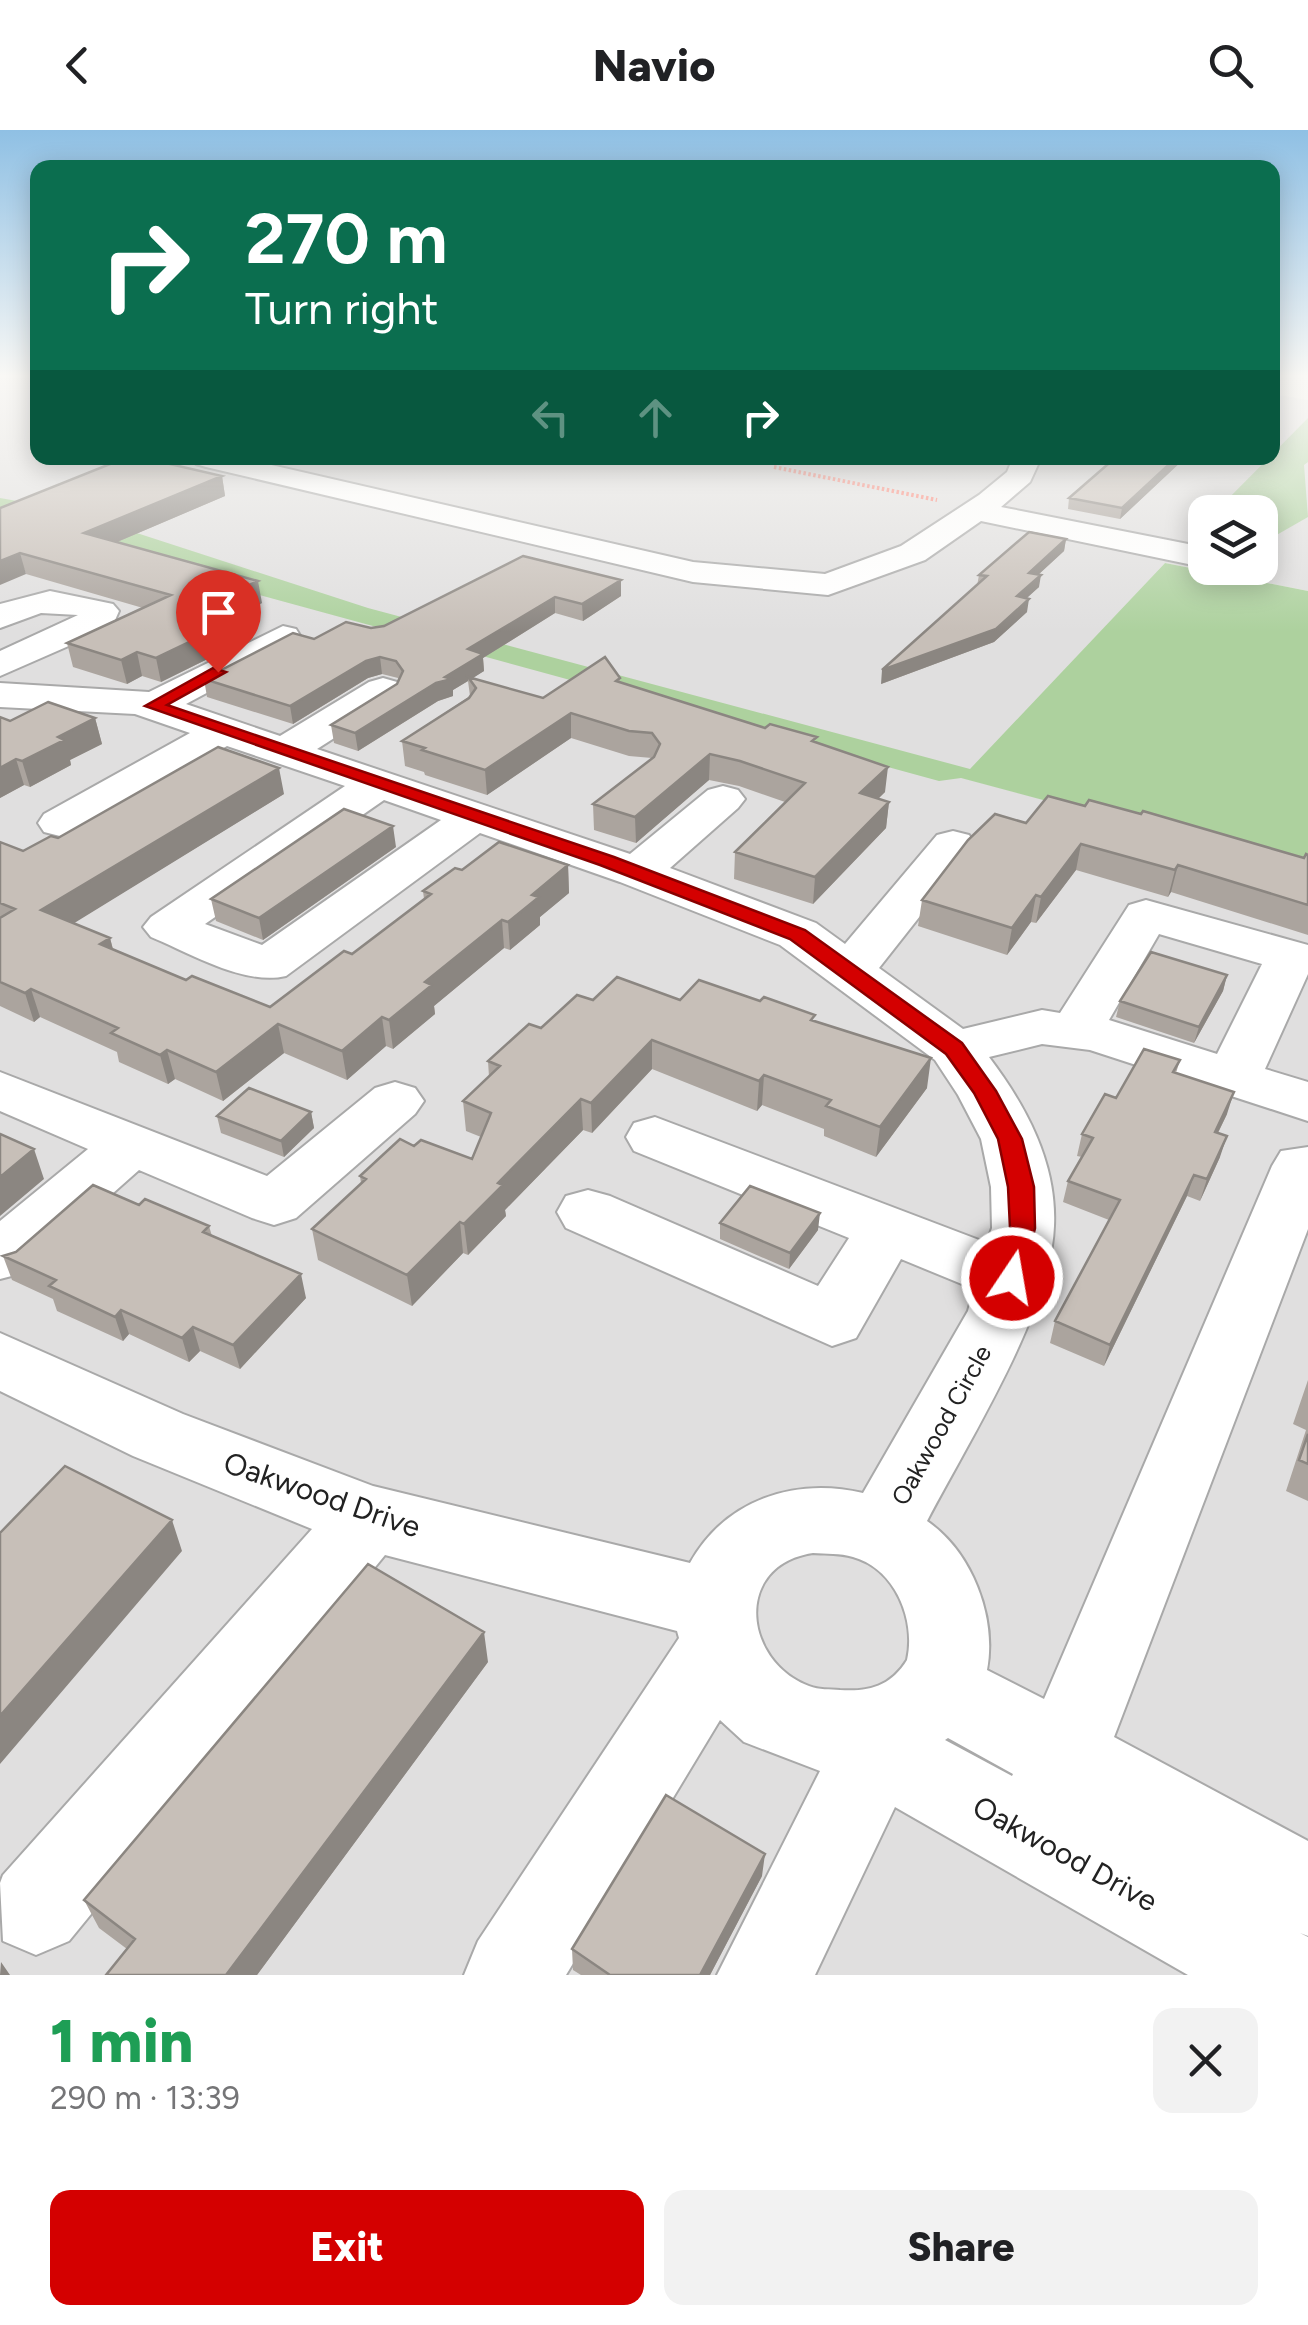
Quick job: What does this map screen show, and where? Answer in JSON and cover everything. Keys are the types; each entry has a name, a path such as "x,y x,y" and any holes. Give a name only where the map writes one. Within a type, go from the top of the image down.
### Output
{"street":[{"path":"236,465 693,572 828,585 913,553 964,507 1020,476 1024,465"},
{"path":"964,507 1188,554"},
{"path":"0,617 38,600 61,599 101,611 99,619 0,665"},
{"path":"153,706 283,637"},
{"path":"287,750 383,690"},
{"name":"Oakwood Circle","path":"0,695 140,702 287,750 381,766 475,816 798,934 954,1048 985,1091 1010,1139 1021,1187 1022,1228 1012,1278 983,1352 881,1533"},
{"path":"60,822 224,730"},
{"path":"381,766 168,928 268,965 475,816"},
{"path":"636,872 723,799"},
{"path":"547,840 592,806"},
{"path":"849,972 953,845"},
{"path":"1076,1031 1146,914 1291,956 1233,1078"},
{"path":"954,1048 1042,1026 1097,1034 1233,1078 1305,1134 1032,1835"},
{"path":"0,1090 274,1203 395,1101"},
{"path":"655,1137 1012,1278"},
{"path":"0,1256 132,1144"},
{"path":"588,1212 832,1320 887,1228"},
{"name":"Oakwood Drive","path":"12,1383 370,1518 718,1625"},
{"path":"36,1908 370,1518"},
{"name":"Oakwood Circle","path":"512,1975 718,1625 726,1571 748,1545 778,1527 813,1520 850,1522 881,1533 916,1558 938,1587 950,1622 950,1657 937,1687"},
{"path":"718,1625 732,1674 758,1704 794,1726 864,1742"},
{"path":"765,1975 864,1742 875,1732 910,1716 937,1687 1308,1890"},
{"name":"Oakwood Drive","path":"864,1742 1281,1975"}],"path":[{"path":"774,467 964,507"}],"shaded area":[{"path":"0,460 30,460 30,465 1280,465 1280,460 1308,460 1308,591 1277,585 1278,495 1188,495 1188,568 1165,563 963,778 1308,871 1308,1975 0,1975"}],"green space":[{"path":"1308,460 1304,465 1308,517 1278,534 1278,495 1232,495 1262,465"},
{"path":"0,498 63,509 368,608 970,769 1165,563 1188,568 1188,585 1277,585 1308,591 1308,871 961,778 939,781 0,524"}],"building":[{"path":"108,465 174,465 222,476 84,533 258,581 210,603 248,614 156,658 137,652 121,660 67,643 171,595 20,553 0,561 0,508"},
{"path":"1107,465 1168,465 1122,508 1069,498"},
{"path":"1029,532 1066,539 1029,573 1041,575 1017,596 1029,599 996,629 882,670 987,576 979,575"},
{"path":"523,556 621,580 582,604 555,597 468,649 483,654 445,677 452,679 436,683 355,733 331,725 397,684 403,671 396,661 380,657 366,661 290,706 204,679 293,633 314,639 346,622 371,628 384,626"},
{"path":"605,657 620,678 616,681 765,728 770,724 817,737 812,741 888,767 860,793 889,802 815,877 735,852 805,783 740,761 710,754 635,817 593,804 654,757 660,744 652,733 629,731 571,713 485,770 402,741 469,698 476,688 468,677 543,698"},
{"path":"48,702 95,718 58,737 64,740 0,768 0,717 10,721"},
{"path":"218,747 279,768 41,910 110,938 100,944 186,980 192,976 270,1007 344,951 352,954 431,894 423,891 455,868 462,870 499,842 568,865 532,895 539,897 508,922 502,920 425,982 432,985 389,1020 382,1017 342,1051 278,1024 216,1072 167,1050 160,1055 111,1033 118,1028 31,989 25,993 0,982 0,918 15,909 0,903 0,842 23,851 51,836 58,838"},
{"path":"1048,796 1085,806 1089,800 1141,814 1143,811 1304,858 1306,854 1308,905 1178,865 1175,870 1081,844 1012,928 922,900 968,840 995,814 1026,823"},
{"path":"344,809 393,826 259,918 211,899"},
{"path":"1151,952 1227,975 1199,1027 1120,1001"},
{"path":"617,977 680,1000 699,980 760,1001 764,997 815,1015 811,1020 931,1058 880,1127 826,1106 831,1100 764,1075 759,1081 652,1040 591,1103 581,1099 498,1183 503,1185 407,1275 312,1229 366,1179 360,1176 400,1139 414,1146 421,1140 472,1159 491,1113 463,1101 500,1066 488,1061 529,1024 541,1028 577,995 593,1000"},
{"path":"1144,1049 1180,1060 1173,1072 1234,1092 1215,1132 1227,1136 1207,1179 1194,1175 1110,1345 1055,1321 1120,1200 1068,1181 1093,1138 1082,1134 1105,1094 1116,1098"},
{"path":"249,1088 311,1112 281,1141 217,1116"},
{"path":"0,1134 34,1149 0,1177"},
{"path":"93,1185 139,1205 145,1199 209,1226 203,1232 301,1274 233,1345 193,1327 182,1338 121,1310 115,1317 49,1286 56,1280 3,1256 16,1252"},
{"path":"750,1186 820,1213 790,1253 720,1223"},
{"path":"1308,1434 1308,1464 1299,1460"},
{"path":"65,1466 172,1520 0,1716 0,1533"},
{"path":"368,1564 484,1632 226,1975 106,1975 135,1939 84,1900"},
{"path":"666,1795 765,1854 700,1975 610,1975 572,1949"}],"route":[{"path":"218,672 153,706 607,861 798,934 954,1048 985,1091 1010,1139 1021,1187 1022,1228 1012,1278"}]}
